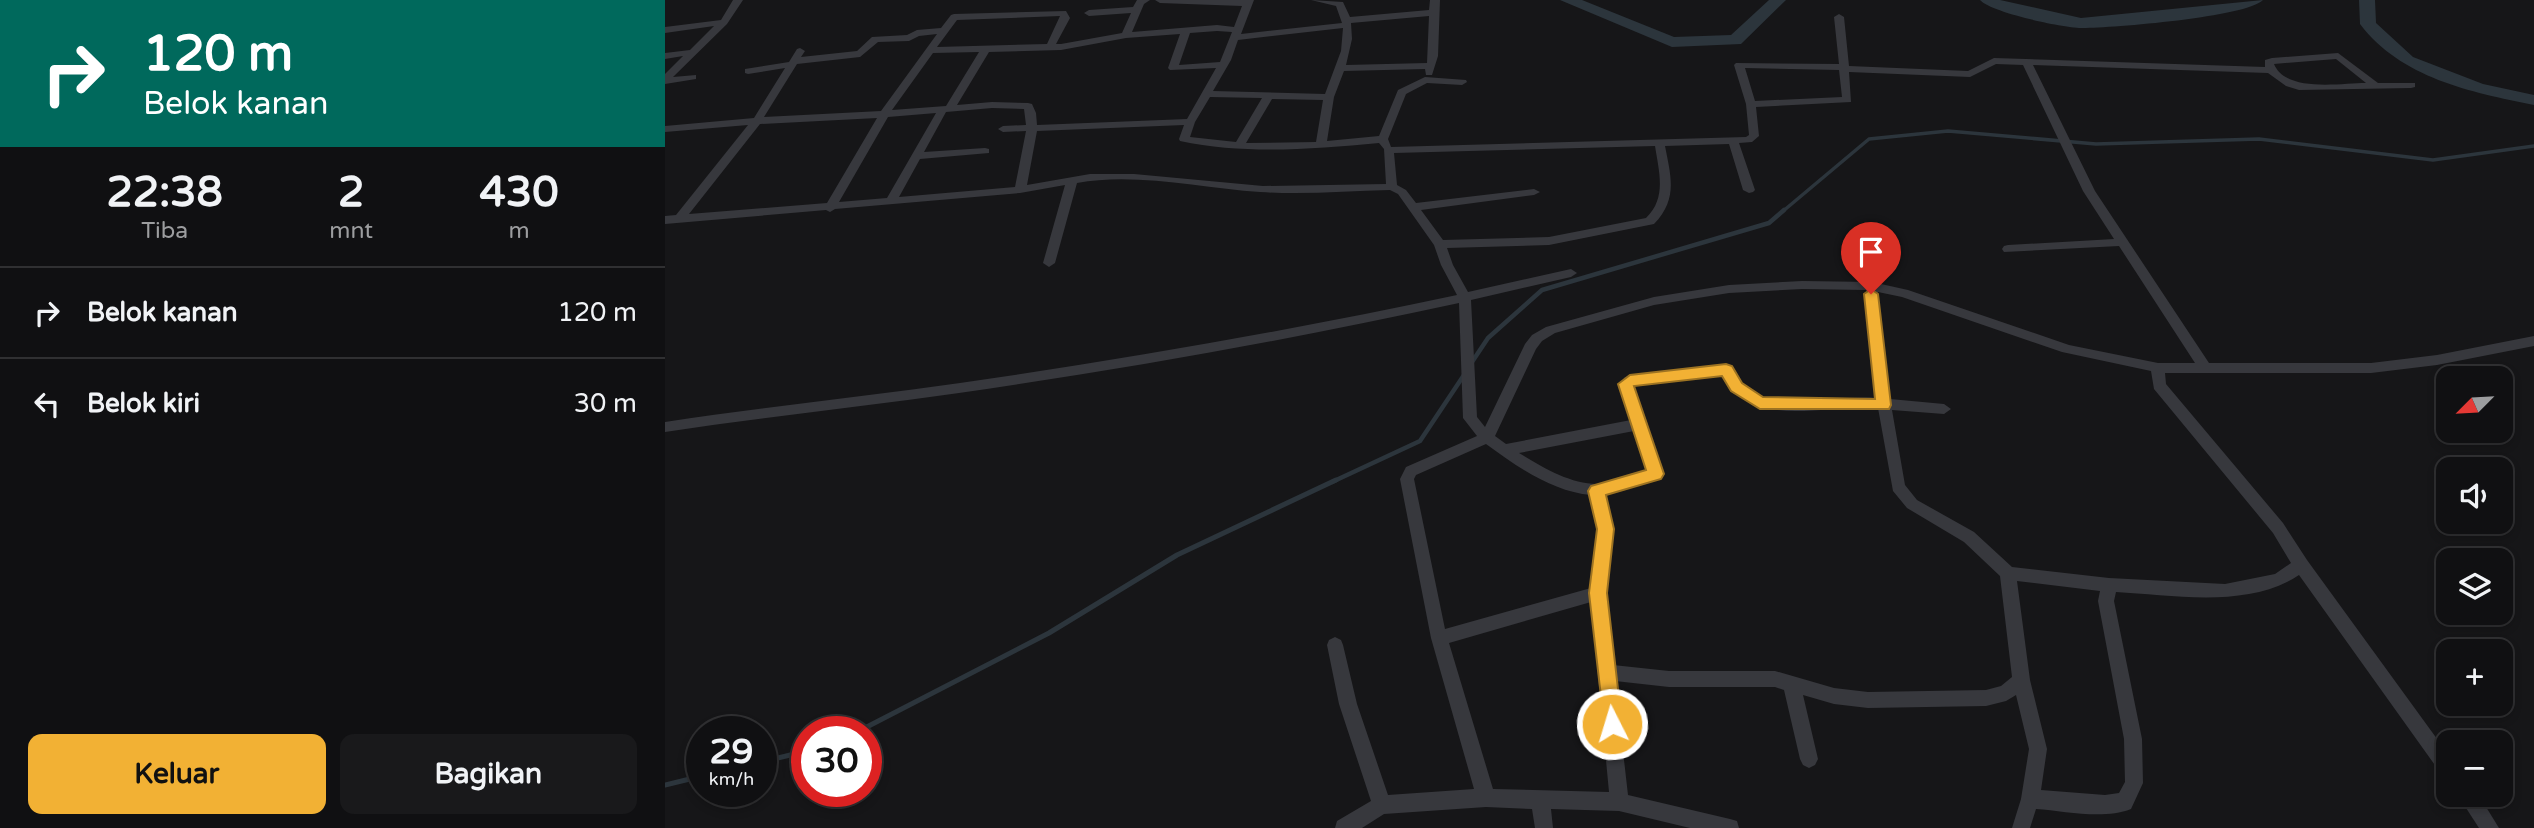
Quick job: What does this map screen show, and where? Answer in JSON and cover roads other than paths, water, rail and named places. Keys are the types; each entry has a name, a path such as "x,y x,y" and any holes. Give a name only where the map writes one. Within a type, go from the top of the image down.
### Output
{"street":[{"path":"665,80 724,22 738,0"},
{"path":"1126,35 1136,10 1145,0"},
{"path":"1160,0 1248,2 1223,65 1183,136 1188,141 1240,146 1660,145 1748,140 1754,136 1751,104 1739,65 1970,74 1994,61 2271,70"},
{"path":"1316,0 1340,4 1348,22 1348,44 1329,97 1321,145"},
{"path":"1425,80 1432,66 1432,13 1435,0"},
{"path":"1089,13 1136,10"},
{"path":"830,208 884,114 957,17 1063,13 1065,18 1049,47"},
{"path":"931,50 1049,47 1126,35 1217,28 1234,34 1432,13"},
{"path":"1751,104 1846,101 1839,17"},
{"path":"665,30 724,22"},
{"path":"1186,30 1173,68 1223,65"},
{"path":"748,71 795,59 860,54 875,39 908,38 917,33 944,31"},
{"path":"890,202 915,156 985,50"},
{"path":"665,55 693,52"},
{"path":"2376,86 2338,56 2268,62 2271,70 2283,80 2299,87 2411,86"},
{"path":"679,219 757,121 795,59"},
{"path":"2027,63 2089,191 2205,367"},
{"path":"1339,68 1432,66"},
{"path":"665,80 692,77"},
{"path":"1392,187 1385,144 1400,94 1425,80 1462,82"},
{"path":"1206,94 1329,97"},
{"path":"1240,146 1268,96"},
{"path":"665,129 945,111 992,105 1028,106 1032,110 1031,128 1020,190"},
{"path":"1003,129 1191,122"},
{"path":"1733,141 1749,190"},
{"path":"1440,244 1549,241 1650,221 1658,215 1667,199 1660,145"},
{"path":"915,156 985,151"},
{"path":"665,220 1020,190 1072,179 1134,177 1263,189 1392,187 1402,192 1440,244 1447,265 1465,299 1469,418 1476,430 1521,463 1574,485 1597,491 1655,474 1627,382 1726,370 1736,387 1760,403 1884,405 1944,410"},
{"path":"1049,263 1072,179"},
{"path":"1413,207 1534,192"},
{"path":"2008,249 2123,242"},
{"path":"665,427 772,410 999,382 1465,299 1571,273"},
{"path":"1486,798 1439,638 1407,480 1411,471 1487,438 1530,347 1537,338 1551,330 1654,301 1729,289 1803,285 1904,293 2067,349 2158,368 2371,368 2437,360 2534,341"},
{"path":"1871,290 1871,314 1898,487 1912,504 1969,537 2008,573 2109,585 2225,591 2279,580 2301,565"},
{"path":"2158,368 2159,385 2278,528 2301,565 2436,752"},
{"path":"1504,450 1640,424"},
{"path":"1597,491 1605,529 1598,593 1619,802"},
{"path":"2008,573 2021,680 2038,749 2030,799 2021,828"},
{"path":"2030,799 2123,802 2134,783 2133,739 2106,601 2109,585"},
{"path":"1439,638 1598,593"},
{"path":"1335,645 1348,704 1382,805"},
{"path":"1608,672 1669,679 1750,677 1791,683 1834,696 1868,700 1986,698 2005,693 2021,680"},
{"path":"1791,683 1809,759"},
{"path":"1343,828 1382,805 1486,798 1619,802 1730,828"},
{"path":"1540,800 1544,828"},
{"path":"2475,807 2490,828"}],"waterway":[{"path":"1568,0 1672,42 1735,40 1778,0"},
{"path":"1988,0 2000,6 2081,23 2228,9 2255,0"},
{"path":"2367,0 2368,24 2407,61 2478,88 2534,100"},
{"path":"1782,212 1869,139 1948,131 2096,144 2259,139 2433,160 2534,146"},
{"path":"1472,362 1488,338 1542,290 1769,223 1784,210"},
{"path":"1332,482 1420,441 1464,375"},
{"path":"882,719 1049,633 1177,555 1336,480"},
{"path":"777,758 791,755"},
{"path":"665,785 686,780"}]}
